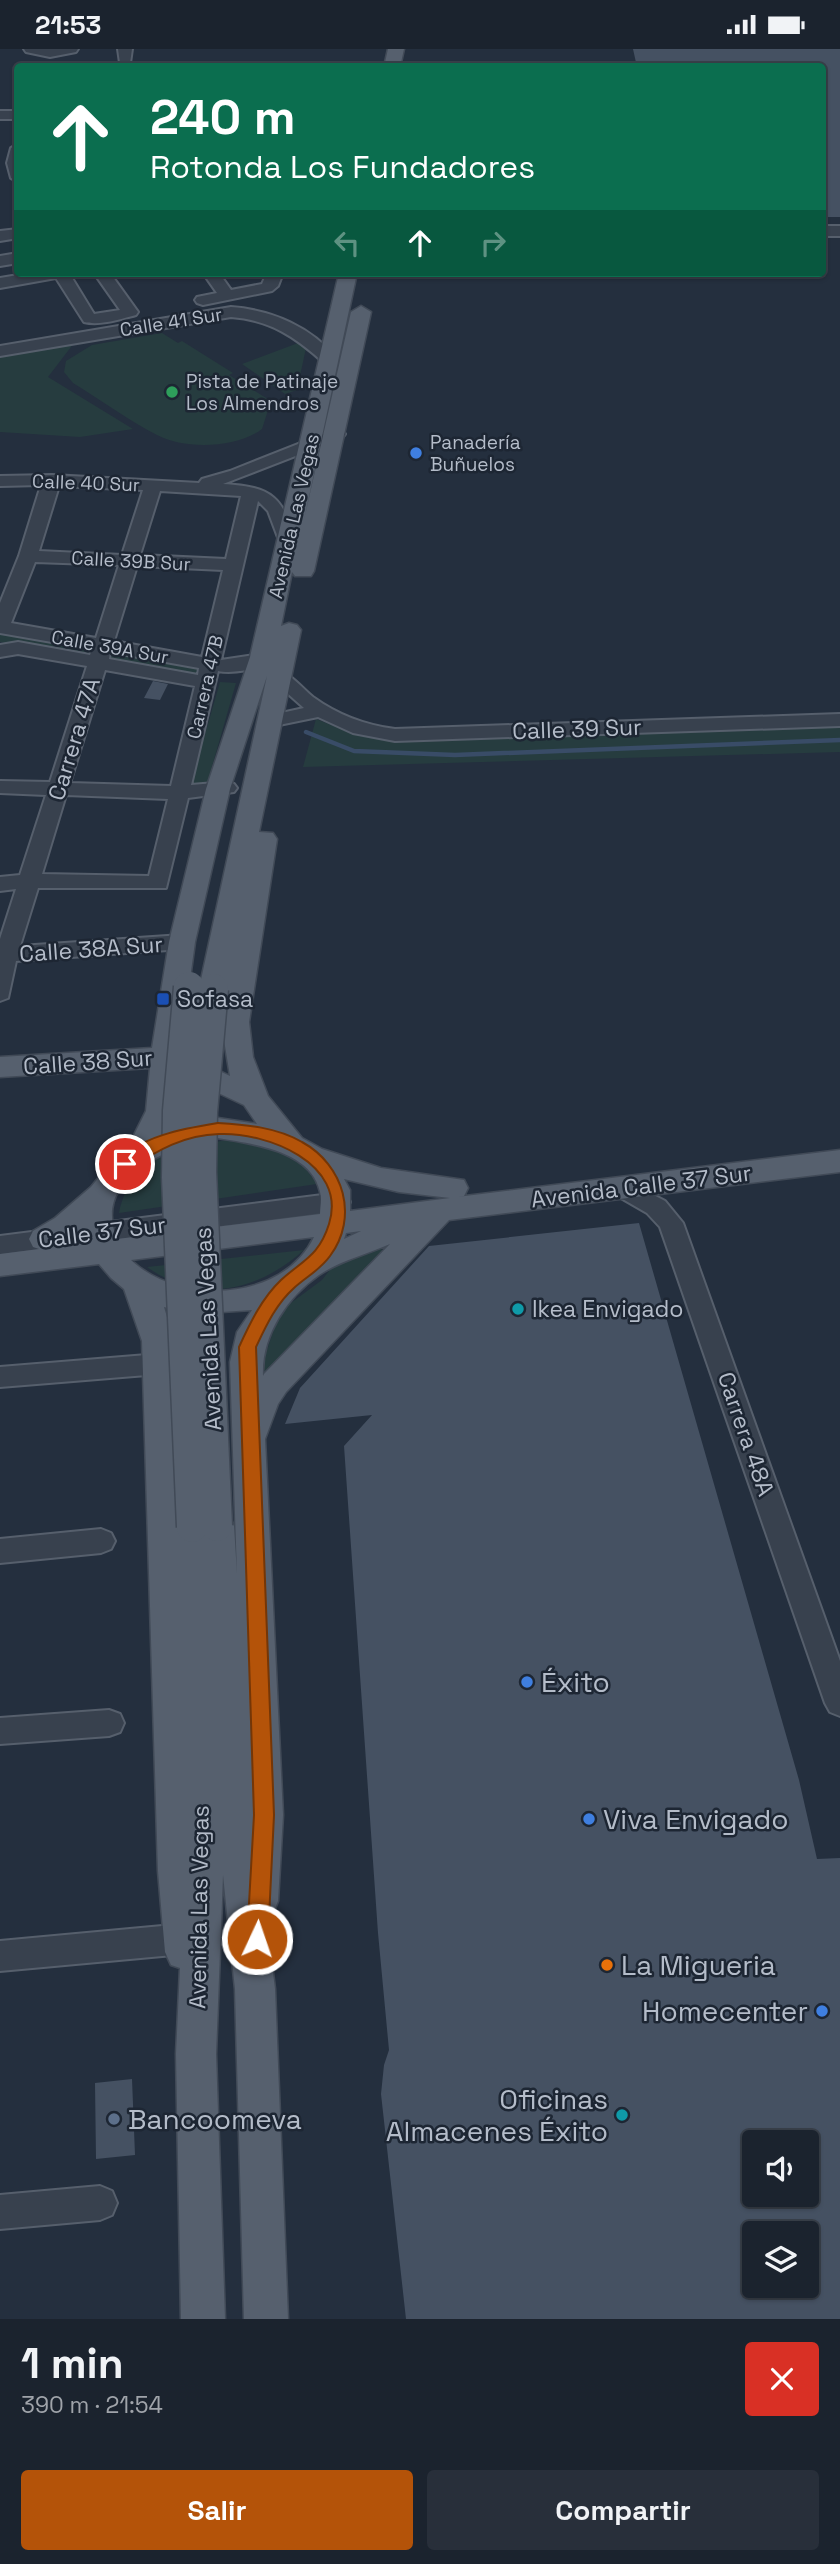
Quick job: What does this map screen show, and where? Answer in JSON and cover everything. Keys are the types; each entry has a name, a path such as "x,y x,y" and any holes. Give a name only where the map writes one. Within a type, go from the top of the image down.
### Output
{"main road":[{"name":"Avenida Las Vegas","path":"251,1097 244,1080 235,1022 280,743 270,668 288,544 347,277"},
{"name":"Avenida Las Vegas","path":"141,1152 160,1111 182,942 248,702 270,668 321,495 366,288"},
{"path":"309,454 319,469 317,482 321,495"},
{"path":"248,702 263,705 275,717"},
{"name":"Avenida Las Vegas","path":"201,988 275,717"},
{"name":"Avenida Las Vegas","path":"202,2319 196,2054 204,1867 205,1526 201,988 223,789"},
{"path":"167,1044 203,1035 235,1022"},
{"name":"Calle 38 Sur","path":"0,1067 167,1044 251,1097"},
{"path":"44,1250 116,1262 171,1299 211,1304 250,1299 287,1285 326,1251 338,1212 335,1188 326,1171 277,1128 251,1097"},
{"path":"116,1262 97,1219 104,1193 113,1178 141,1152 177,1135 218,1128 260,1132 342,1169 447,1199"},
{"name":"Avenida Calle 37 Sur","path":"447,1199 840,1140"},
{"name":"Avenida Calle 37 Sur","path":"447,1199 623,1188 840,1161"},
{"path":"44,1250 66,1226 104,1193"},
{"path":"314,1264 447,1199"},
{"path":"163,1476 187,1459 200,1455 250,1457 263,1401 275,1383 447,1199"},
{"name":"Calle 37 Sur","path":"116,1262 338,1212 447,1199"},
{"name":"Calle 37 Sur","path":"0,1265 44,1250"},
{"name":"Avenida Las Vegas","path":"116,1262 154,1325 159,1364 177,1871 196,2054"},
{"name":"Avenida Las Vegas","path":"255,1989 264,1815 248,1347 262,1317 287,1285"},
{"name":"Avenida Las Vegas","path":"205,1526 255,1989 266,2319"}],"street":[{"path":"31,49 48,60 71,49"},
{"path":"10,175 14,157"},
{"path":"0,283 35,277"},
{"path":"62,277 90,319 266,288 270,286 273,277"},
{"path":"106,277 142,310"},
{"path":"214,277 228,296"},
{"name":"Calle 41 Sur","path":"0,351 217,313 244,312 289,325 330,359"},
{"path":"0,334 63,324"},
{"name":"Calle 40 Sur","path":"163,486 224,479 309,454 335,433"},
{"path":"0,626 28,556 52,480"},
{"name":"Calle 40 Sur","path":"0,481 52,480 251,491"},
{"name":"Carrera 47A","path":"0,993 3,955 31,881 129,561 163,486"},
{"path":"251,491 269,498 276,506 288,544"},
{"name":"Carrera 47B","path":"31,881 159,883 251,491"},
{"name":"Calle 39B Sur","path":"28,556 234,565"},
{"name":"Calle 39A Sur","path":"0,626 101,654 208,673 233,667 270,668"},
{"name":"Calle 39A Sur","path":"0,651 18,648 101,654"},
{"name":"Calle 39 Sur","path":"270,668 303,701 319,711 350,726 395,735 840,720"},
{"path":"275,717 319,711"},
{"path":"0,787 179,793 223,789"},
{"path":"0,884 31,881"},
{"name":"Calle 38A Sur","path":"3,955 182,942"},
{"name":"Carrera 48A","path":"623,1188 662,1211 671,1223 840,1703"},
{"name":"Calle 37 Sur","path":"0,1245 116,1262"},
{"path":"0,1377 159,1364"},
{"path":"0,1551 101,1541"},
{"path":"0,1731 109,1723"},
{"path":"0,1955 184,1939"},
{"path":"0,2212 100,2203"}],"green space":[{"name":"Pista de Patinaje Los Almendros","path":"162,333 178,343 182,341 271,401 262,429 239,440 211,445 169,440 136,423 73,383 64,372 66,361 92,345"},
{"path":"74,343 48,377 133,429 80,437 0,432 0,356"},
{"path":"298,343 306,348 297,390 285,394 242,364"},
{"path":"0,627 201,663 196,680 0,642"},
{"path":"220,682 236,683 207,784 191,783"},
{"path":"316,719 359,736 400,741 840,726 840,752 303,767"},
{"path":"234,1139 282,1150 300,1163 317,1184 119,1213 125,1193 147,1165 178,1150"},
{"path":"377,1244 387,1255 274,1372 260,1371 280,1311 322,1280 336,1262"},
{"path":"304,1250 268,1275 228,1288 187,1286 167,1279 147,1267"}],"building":[{"path":"633,49 840,49 840,217 826,217 826,63 636,63"},
{"path":"153,681 168,684 160,700 144,698"},
{"name":"Viva Envigado","path":"639,1223 799,1780 817,1859 840,1858 840,2319 406,2319 381,2094 384,2065 389,2050 378,1933 344,1446 372,1415 285,1424 300,1388 429,1246"},
{"name":"Bancoomeva","path":"132,2079 135,2155 96,2159 95,2083"}],"waterway":[{"path":"306,732 354,751 455,755 840,740"}],"place":[{"name":"Pista de Patinaje Los Almendros","path":"172,392"},
{"name":"Panadería Buñuelos","path":"416,453"},
{"name":"Sofasa","path":"163,999"},
{"name":"Ikea Envigado","path":"518,1309"},
{"name":"Éxito","path":"527,1682"},
{"name":"Viva Envigado","path":"589,1819"},
{"name":"La Migueria","path":"607,1965"},
{"name":"Homecenter","path":"822,2011"},
{"name":"Oficinas Almacenes Éxito","path":"622,2115"},
{"name":"Bancoomeva","path":"114,2119"}],"route":[{"path":"125,1164 158,1142 177,1135 198,1130 239,1128 278,1137 296,1145 326,1171 335,1188 338,1202 338,1222 326,1251 287,1285 262,1317 253,1332 246,1362 264,1815 257,1939"}]}
